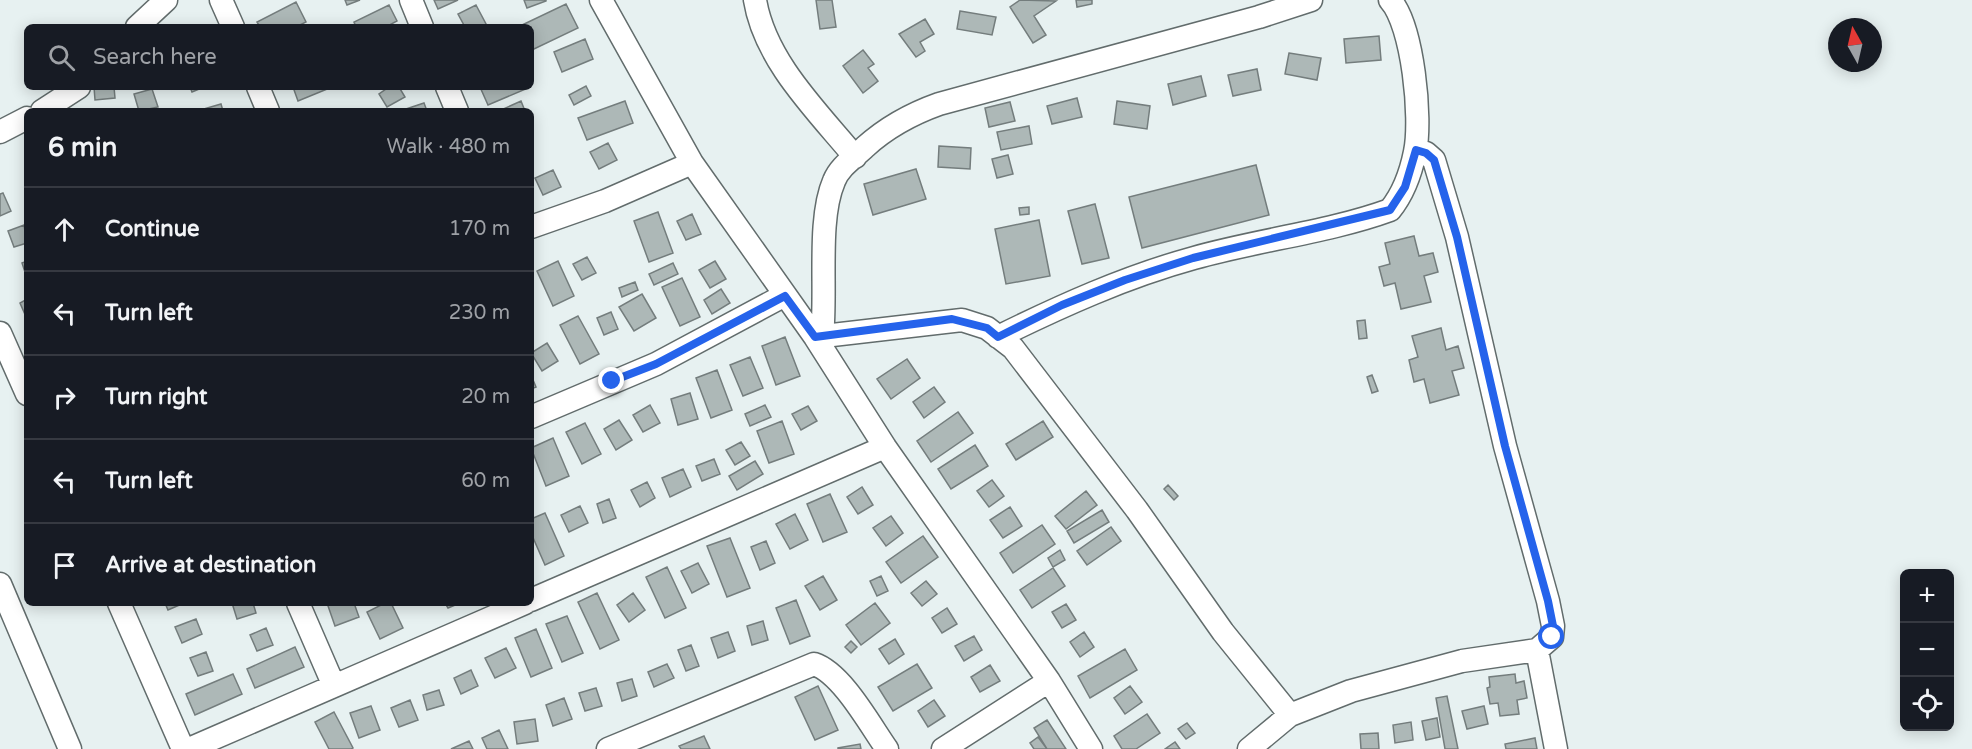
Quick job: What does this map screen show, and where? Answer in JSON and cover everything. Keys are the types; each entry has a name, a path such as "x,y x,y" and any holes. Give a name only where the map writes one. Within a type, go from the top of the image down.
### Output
{"street":[{"path":"140,24 166,0"},
{"path":"221,0 231,24"},
{"path":"411,0 421,24"},
{"path":"601,0 692,163 785,296 818,336 885,447 1049,681 1091,749"},
{"path":"755,0 766,36 782,66 855,157"},
{"path":"818,336 829,201 834,182 841,169 885,130 914,113 939,104 1259,17 1311,0"},
{"path":"998,337 1062,305 1182,262 1390,210 1405,187 1416,150 1415,80 1402,24 1396,6 1390,0"},
{"path":"259,90 267,108"},
{"path":"448,90 456,108"},
{"path":"50,108 78,97"},
{"path":"0,132 24,120"},
{"path":"1249,749 1290,715 1351,691 1462,661 1537,650 1552,637 1553,626 1548,601 1505,446 1457,237 1434,160 1426,153 1416,150"},
{"path":"534,226 605,201 692,163"},
{"path":"534,416 656,364 785,296"},
{"path":"818,336 952,319 987,328 1012,348 1130,501 1223,632 1290,715"},
{"path":"0,333 24,387"},
{"path":"534,599 885,447"},
{"path":"0,584 70,749"},
{"path":"120,606 183,749"},
{"path":"299,606 334,686"},
{"path":"189,749 518,606"},
{"path":"1537,650 1556,749"},
{"path":"608,749 814,664 824,667 835,677 887,749"},
{"path":"943,749 1049,681"}],"building":[{"path":"345,0 360,0 347,5"},
{"path":"434,0 458,0 438,9"},
{"path":"524,0 546,0 546,1 527,8"},
{"path":"816,0 832,0 836,27 820,29"},
{"path":"1020,0 1056,1 1034,16 1046,35 1033,43 1010,7"},
{"path":"1076,0 1092,0 1092,4 1077,7"},
{"path":"296,2 306,22 302,24 258,24 257,22"},
{"path":"566,4 578,28 534,49 534,24 524,24"},
{"path":"389,5 397,21 392,24 355,24 354,22"},
{"path":"476,5 486,24 463,24 458,14"},
{"path":"960,11 996,17 992,35 957,29"},
{"path":"925,19 934,34 920,42 925,51 916,57 899,34"},
{"path":"1379,36 1381,60 1346,63 1344,39"},
{"path":"585,39 593,59 562,72 554,52"},
{"path":"863,50 874,64 868,68 878,81 863,93 843,66"},
{"path":"1289,53 1321,58 1317,80 1285,74"},
{"path":"1257,69 1261,90 1233,96 1228,75"},
{"path":"1201,76 1206,96 1173,105 1168,84"},
{"path":"586,86 591,96 574,105 569,95"},
{"path":"94,90 114,90 115,98 95,100"},
{"path":"152,90 158,107 138,108 134,94"},
{"path":"294,90 325,90 298,101"},
{"path":"385,90 401,90 405,97 387,107 379,94"},
{"path":"481,90 523,90 488,105"},
{"path":"1077,98 1082,117 1052,124 1047,106"},
{"path":"521,101 524,108 506,108"},
{"path":"625,101 633,123 587,140 578,118"},
{"path":"1117,101 1150,106 1147,129 1114,124"},
{"path":"1010,102 1015,121 989,127 985,108"},
{"path":"424,103 426,108 409,108"},
{"path":"221,104 222,108 207,108"},
{"path":"1029,126 1032,144 1001,150 997,132"},
{"path":"608,143 617,160 599,169 590,152"},
{"path":"939,146 971,148 970,169 938,167"},
{"path":"1008,155 1013,174 997,178 992,159"},
{"path":"1256,165 1269,215 1142,248 1129,197"},
{"path":"916,169 926,199 873,215 864,184"},
{"path":"553,170 561,187 543,195 535,178"},
{"path":"3,193 11,211 0,216 0,194"},
{"path":"1095,204 1109,258 1082,264 1068,211"},
{"path":"1029,207 1029,214 1020,215 1019,208"},
{"path":"658,212 673,253 649,262 634,221"},
{"path":"692,214 701,234 686,240 677,221"},
{"path":"1039,220 1050,276 1006,284 995,229"},
{"path":"24,225 24,244 14,247 8,231"},
{"path":"1414,236 1419,256 1433,253 1438,272 1424,276 1431,302 1401,309 1395,283 1384,286 1379,267 1390,264 1385,243"},
{"path":"587,257 596,273 582,280 573,264"},
{"path":"558,261 574,296 553,306 537,271"},
{"path":"715,261 726,279 710,288 699,270"},
{"path":"673,263 678,274 654,285 649,274"},
{"path":"682,278 700,317 680,326 662,287"},
{"path":"635,282 638,290 622,297 619,288"},
{"path":"721,289 730,303 712,314 704,300"},
{"path":"642,294 656,318 634,331 619,307"},
{"path":"24,301 24,312 20,303"},
{"path":"611,312 618,329 604,335 597,318"},
{"path":"578,316 599,354 580,364 560,325"},
{"path":"1365,320 1367,338 1359,339 1357,321"},
{"path":"1441,328 1446,350 1458,346 1464,368 1452,371 1459,395 1430,403 1424,379 1414,382 1409,360 1418,357 1412,336"},
{"path":"785,337 800,376 776,385 762,346"},
{"path":"547,343 558,361 542,371 534,358 534,351"},
{"path":"750,357 763,388 743,396 730,365"},
{"path":"907,359 920,378 891,399 877,379"},
{"path":"717,370 732,410 711,418 696,378"},
{"path":"1372,375 1378,391 1372,393 1367,377"},
{"path":"934,387 945,402 924,418 913,402"},
{"path":"690,393 698,419 678,425 671,399"},
{"path":"650,405 660,423 643,432 633,415"},
{"path":"765,405 771,417 750,426 745,414"},
{"path":"808,406 817,421 801,430 792,414"},
{"path":"958,412 973,433 931,462 917,441"},
{"path":"619,420 632,440 616,450 604,429"},
{"path":"782,421 794,454 769,463 757,431"},
{"path":"1043,421 1053,437 1016,460 1006,444"},
{"path":"585,423 601,454 582,464 566,432"},
{"path":"553,438 569,476 546,486 534,456 534,447"},
{"path":"741,442 750,456 735,465 726,450"},
{"path":"975,445 988,466 951,489 938,469"},
{"path":"714,459 720,474 702,481 696,466"},
{"path":"755,461 763,474 737,490 729,476"},
{"path":"683,469 691,487 670,497 662,478"},
{"path":"992,480 1004,496 989,507 977,491"},
{"path":"647,482 655,498 640,507 631,490"},
{"path":"1168,485 1178,496 1174,500 1164,489"},
{"path":"862,487 873,505 858,514 847,497"},
{"path":"1086,491 1097,505 1066,529 1055,516"},
{"path":"830,494 847,532 823,542 807,504"},
{"path":"609,499 616,518 603,523 597,504"},
{"path":"580,506 588,523 569,532 561,515"},
{"path":"1010,507 1022,526 1003,538 990,520"},
{"path":"1102,510 1109,522 1074,543 1067,531"},
{"path":"545,513 564,556 545,565 534,540 534,518"},
{"path":"795,514 808,540 790,549 776,524"},
{"path":"891,516 903,533 886,546 873,528"},
{"path":"1042,525 1055,544 1013,573 1000,553"},
{"path":"1111,527 1121,541 1087,565 1077,551"},
{"path":"923,536 938,557 901,583 886,562"},
{"path":"730,538 750,588 727,597 707,546"},
{"path":"766,541 775,563 760,570 751,547"},
{"path":"1060,550 1065,560 1053,567 1048,558"},
{"path":"698,563 709,584 692,593 681,571"},
{"path":"667,567 686,608 665,618 646,577"},
{"path":"1053,568 1065,586 1032,608 1020,590"},
{"path":"823,576 837,600 820,610 805,586"},
{"path":"881,576 888,591 877,596 870,581"},
{"path":"926,581 937,594 922,606 911,593"},
{"path":"597,593 619,640 600,649 578,602"},
{"path":"633,593 645,610 629,622 617,605"},
{"path":"796,600 810,636 790,644 776,608"},
{"path":"875,603 890,623 861,645 846,625"},
{"path":"1066,604 1076,620 1062,628 1052,612"},
{"path":"233,606 254,606 256,613 237,619"},
{"path":"328,606 355,606 359,617 335,626"},
{"path":"379,606 392,606 403,628 380,639 367,612"},
{"path":"947,608 957,624 942,633 932,618"},
{"path":"567,616 583,653 562,662 546,624"},
{"path":"196,619 202,634 182,643 175,627"},
{"path":"763,621 768,640 752,645 747,626"},
{"path":"266,628 273,645 257,651 250,635"},
{"path":"536,629 552,668 531,677 515,638"},
{"path":"728,632 735,651 718,658 711,638"},
{"path":"1084,632 1094,647 1080,657 1070,642"},
{"path":"974,636 982,650 964,661 955,646"},
{"path":"895,639 904,654 889,664 879,649"},
{"path":"851,641 857,647 851,653 845,647"},
{"path":"691,645 699,666 686,671 678,650"},
{"path":"295,647 304,667 255,688 247,669"},
{"path":"506,648 516,668 495,678 485,658"},
{"path":"1125,649 1137,670 1090,698 1078,676"},
{"path":"206,652 213,671 198,676 190,658"},
{"path":"667,664 674,678 654,687 648,672"},
{"path":"917,664 932,688 893,711 878,687"},
{"path":"990,665 1000,681 980,692 971,677"},
{"path":"471,670 478,686 461,694 454,678"},
{"path":"233,674 242,694 195,715 186,694"},
{"path":"1515,674 1516,683 1524,681 1527,698 1517,700 1519,714 1500,716 1498,703 1490,704 1487,688 1490,687 1489,677"},
{"path":"632,679 637,696 622,701 617,683"},
{"path":"818,686 838,730 815,740 795,697"},
{"path":"1130,686 1142,702 1125,714 1114,698"},
{"path":"596,688 602,706 585,711 579,693"},
{"path":"439,690 444,705 427,710 423,695"},
{"path":"1447,696 1458,749 1445,749 1436,698"},
{"path":"564,698 572,719 553,726 546,705"},
{"path":"410,700 418,720 399,727 391,708"},
{"path":"934,700 945,716 928,727 918,711"},
{"path":"371,706 380,730 359,738 350,713"},
{"path":"1484,706 1488,724 1467,729 1462,711"},
{"path":"334,712 353,748 351,749 329,749 315,722"},
{"path":"1147,714 1160,733 1136,749 1122,749 1114,736"},
{"path":"1437,718 1440,737 1426,740 1422,721"},
{"path":"535,719 538,741 517,744 514,722"},
{"path":"1047,720 1066,749 1047,749 1034,728"},
{"path":"1411,722 1413,740 1395,743 1393,725"},
{"path":"1187,723 1195,733 1186,739 1178,729"},
{"path":"499,730 508,749 487,749 482,738"},
{"path":"1378,733 1379,749 1361,749 1360,734"},
{"path":"704,736 710,749 681,749 679,746"},
{"path":"1038,737 1047,749 1034,749 1030,743"},
{"path":"1535,738 1537,749 1506,749 1505,744"},
{"path":"469,741 473,749 451,749"},
{"path":"1175,742 1180,749 1165,749"},
{"path":"860,744 861,749 838,749 838,748"}],"route":[{"path":"612,381 656,364 785,296 815,337 952,319 987,328 998,337 1062,305 1125,280 1193,258 1390,210 1405,187 1416,150 1426,153 1434,160 1457,237 1505,446 1548,601 1553,626 1552,637"}]}
